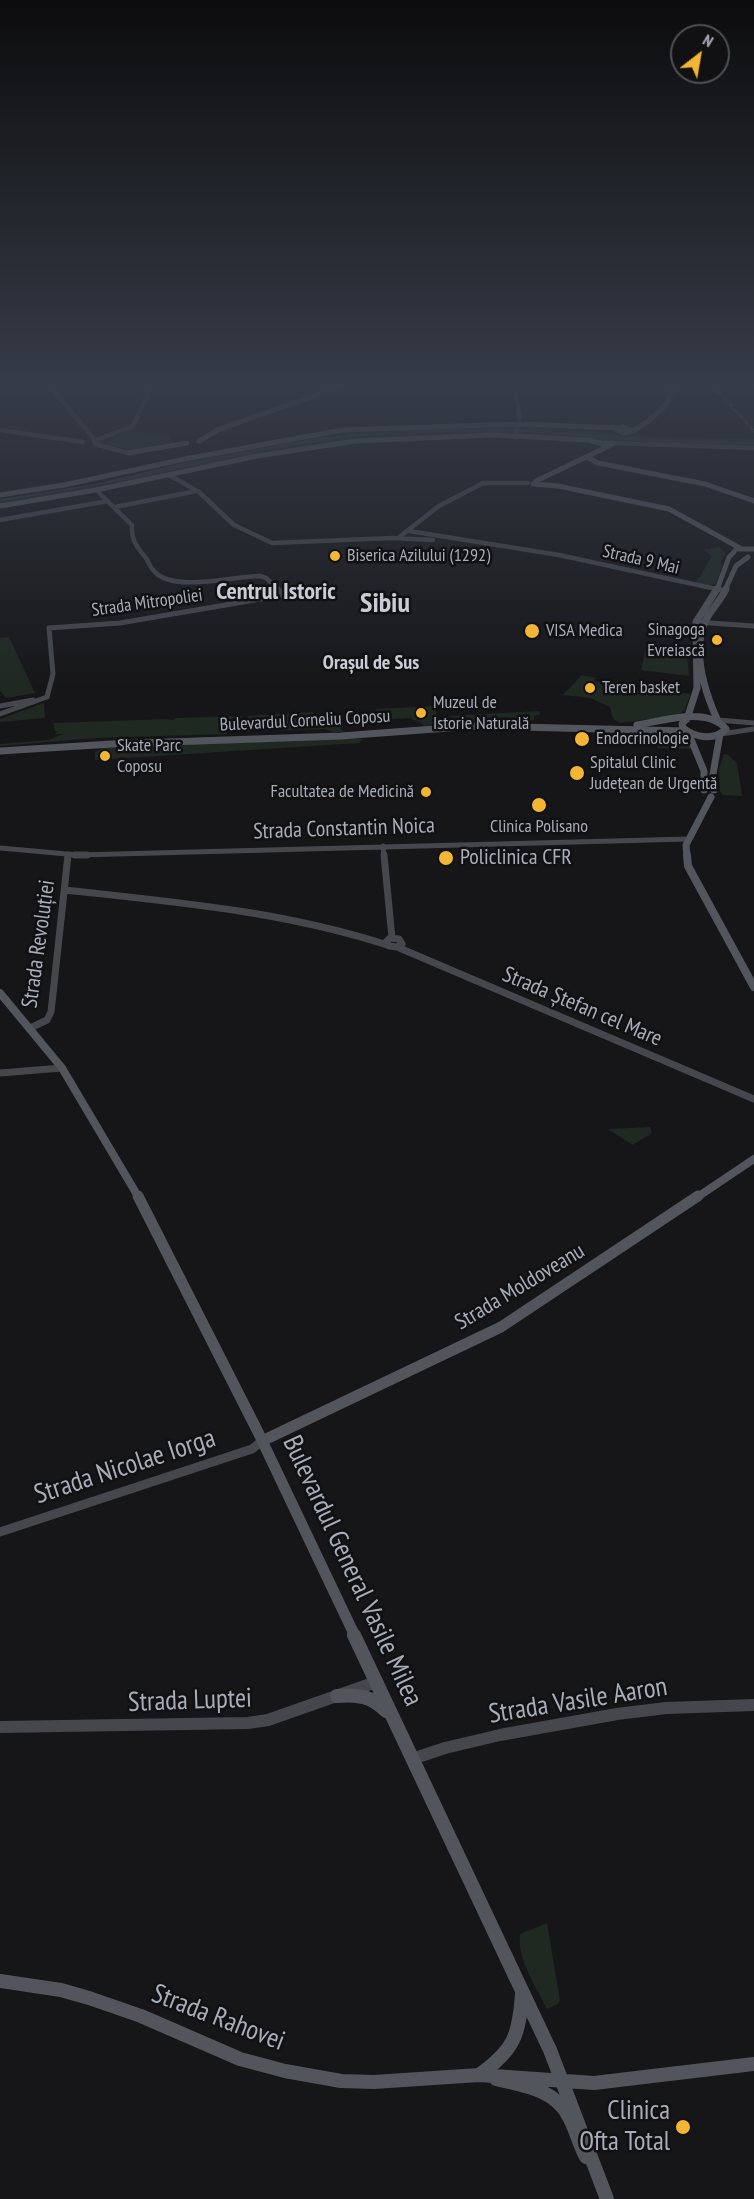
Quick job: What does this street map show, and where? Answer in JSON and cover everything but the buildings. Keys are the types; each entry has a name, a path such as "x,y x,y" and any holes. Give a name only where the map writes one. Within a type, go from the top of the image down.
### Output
{"main road":[{"path":"0,495 60,486"},
{"path":"0,506 116,486"},
{"path":"553,486 669,509 705,527 737,550 740,556 752,557"},
{"path":"710,486 754,501"},
{"path":"708,793 704,771 682,725 697,688 696,622 717,590 729,557 737,550 754,549"},
{"path":"752,557 735,566 726,591 705,622 698,647 708,699 717,719 726,727 720,734 708,793 689,838 686,852 691,874 754,987"},
{"name":"Bulevardul Corneliu Coposu","path":"611,728 701,716 717,719"},
{"name":"Bulevardul Corneliu Coposu","path":"0,751 112,744 341,736 476,726 611,728 687,732 704,736 720,734"},
{"name":"Bulevardul General Vasile Milea","path":"0,993 62,1068 159,1233 262,1441 522,1991 564,2082 607,2199"},
{"name":"Strada Moldoveanu","path":"262,1441 501,1327 754,1159"},
{"path":"337,1696 367,1696 378,1703 393,1720"},
{"name":"Strada Rahovei","path":"0,1981 61,1990 107,2004 240,2059 285,2072 341,2081 374,2082 479,2075 537,2077 564,2082 594,2083 652,2078 754,2064"},
{"path":"479,2075 499,2061 516,2040 520,2026 522,1991"},
{"path":"479,2075 533,2088 556,2098 569,2116 578,2142 600,2182"}],"street":[{"path":"186,486 196,491 234,525 272,543 398,538 402,540 450,540"},
{"path":"398,538 439,506 479,486"},
{"path":"96,490 115,507 196,491"},
{"path":"0,520 108,501"},
{"name":"Strada Mitropoliei","path":"27,703 46,697 53,674 49,628 120,623 284,595 266,578 260,576 186,581 166,578 154,572 133,542 131,525 115,507"},
{"name":"Strada 9 Mai","path":"409,531 450,540 537,551 726,591"},
{"path":"696,622 754,626"},
{"path":"0,706 27,703"},
{"path":"0,714 27,703"},
{"name":"Bulevardul Corneliu Coposu","path":"717,719 753,724"},
{"name":"Bulevardul Corneliu Coposu","path":"720,734 753,724"},
{"name":"Strada Constantin Noica","path":"0,848 78,855 689,838"},
{"path":"383,846 392,938"},
{"name":"Strada Revoluției","path":"30,1028 46,1022 51,1012 68,855"},
{"path":"64,890 303,920 341,928 387,945 397,946 402,944 402,941 392,938 386,940 387,945"},
{"name":"Strada Ștefan cel Mare","path":"397,946 416,957 754,1099"},
{"path":"0,1073 62,1068"},
{"name":"Strada Nicolae Iorga","path":"0,1532 252,1449 262,1441"},
{"name":"Strada Luptei","path":"0,1727 248,1723 268,1720 376,1682"},
{"name":"Strada Vasile Aaron","path":"412,1760 445,1748 500,1735 617,1714 666,1708 754,1705"}],"shaded area":[{"path":"85,486 95,486 0,502 0,499"},
{"path":"95,486 110,486 0,506 0,502"},
{"path":"719,547 726,553 721,561 722,566 717,583 710,586 696,583 712,556 704,550"},
{"path":"9,637 35,693 6,698 0,691 0,638"},
{"path":"645,652 687,657 689,676 641,670"},
{"path":"582,675 596,678 594,681 623,687 691,694 684,711 678,715 620,723 613,719 610,707 590,698 563,695"},
{"path":"44,703 45,718 0,722 0,719"},
{"path":"434,706 438,717 437,722 423,726 422,723 409,718 379,720 376,709"},
{"path":"539,711 540,714 534,716 534,720 455,721 449,716"},
{"path":"313,712 314,715 318,713 319,716 328,716 329,719 323,720 324,723 339,722 344,732 325,729 227,732 227,734 96,738 0,746 0,744 49,740 63,734 55,734 57,731 53,723 242,716 242,718 248,718 248,716"},
{"path":"657,734 682,739 693,749 657,748"},
{"path":"363,739 359,743 95,760 95,752 105,747"},
{"path":"724,754 737,763 742,796 723,795 720,791 719,769"},
{"path":"650,1127 652,1133 633,1145 608,1129"},
{"path":"547,1923 560,2000 558,2004 547,2009 524,1963 520,1934"}],"place":[{"name":"Biserica Azilului (1292)","path":"335,556"},
{"name":"VISA Medica","path":"532,631"},
{"name":"Sinagoga Evreiască","path":"717,640"},
{"name":"Teren basket","path":"590,688"},
{"name":"Muzeul de Istorie Naturală","path":"421,713"},
{"name":"Endocrinologie","path":"582,739"},
{"name":"Skate Parc Coposu","path":"105,756"},
{"name":"Spitalul Clinic Județean de Urgentă","path":"577,773"},
{"name":"Facultatea de Medicină","path":"426,792"},
{"name":"Clinica Polisano","path":"539,805"},
{"name":"Policlinica CFR","path":"446,858"},
{"name":"Clinica Ofta Total","path":"683,2127"}],"district":[{"name":"Centrul Istoric","path":"276,592"},
{"name":"Sibiu","path":"385,604"},
{"name":"Orașul de Sus","path":"371,663"}]}
